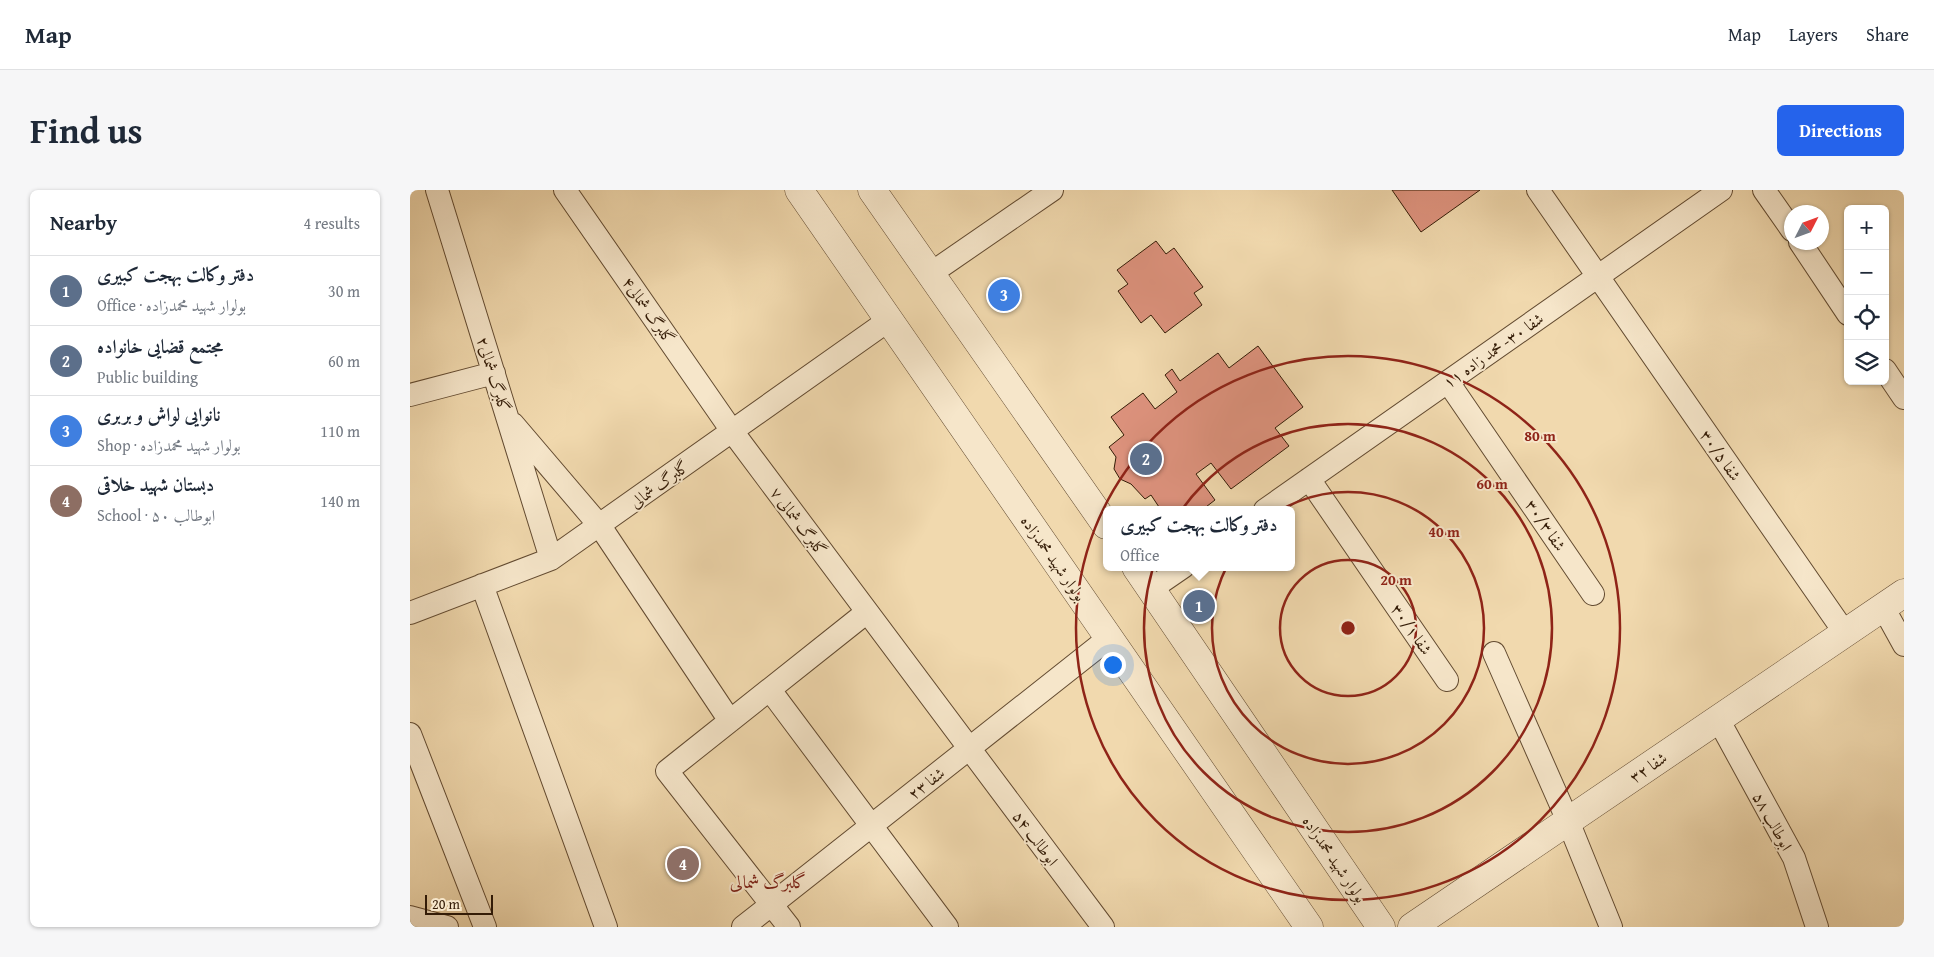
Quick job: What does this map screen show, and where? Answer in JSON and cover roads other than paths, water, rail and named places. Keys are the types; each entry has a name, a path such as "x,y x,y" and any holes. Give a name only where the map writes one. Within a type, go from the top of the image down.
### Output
{"street":[{"name":"گلبرگ شمالی۲","path":"437,190 551,559"},
{"name":"گلبرگ شمالی۴","path":"565,190 732,431"},
{"name":"بولوار شهید محمدزاده","path":"799,190 1309,927"},
{"path":"872,190 1103,521"},
{"path":"930,274 1052,190"},
{"name":"۳۰/۵ شفا","path":"1538,190 1845,633"},
{"name":"شفا ۳۰- محمد زاده ۱۱","path":"1271,506 1721,190"},
{"path":"1764,190 1784,219"},
{"path":"1805,250 1844,308"},
{"name":"گلبرگ شمالی","path":"410,613 551,559 889,320"},
{"path":"410,395 494,373"},
{"path":"1889,376 1904,398"},
{"name":"۳۰/۳ شفا","path":"1448,382 1593,594"},
{"path":"508,417 600,526 730,721"},
{"name":"گلبرگ شمالی ۷","path":"732,431 970,749"},
{"name":"شفا ۳۰/۱","path":"1309,479 1447,680"},
{"name":"بولوار شهید محمدزاده","path":"1139,571 1381,927"},
{"path":"1152,589 1177,571"},
{"path":"482,585 606,927"},
{"path":"1894,600 1904,645"},
{"name":"شفا ۳۲","path":"1412,927 1894,600"},
{"path":"789,927 668,771 867,612"},
{"name":"شفا ۲۳","path":"743,927 1109,638"},
{"path":"1494,654 1568,821 1611,927"},
{"path":"770,690 948,927"},
{"name":"ابوطالب ۵۸","path":"1718,719 1794,858 1817,927"},
{"path":"410,734 485,927"},
{"name":"ابوطالب ۵۴","path":"970,749 1103,927"},
{"path":"410,917 447,927"}],"place":[{"name":"نانوایی لواش و بربری","path":"1004,295"},
{"name":"مجتمع قضایی خانواده","path":"1146,459"},
{"name":"دفتر وکالت بهجت کبیری","path":"1199,606"},
{"name":"دبستان شهید خلاقی","path":"683,864"}],"district":[{"name":"گلبرگ شمالی","path":"768,882"}]}
